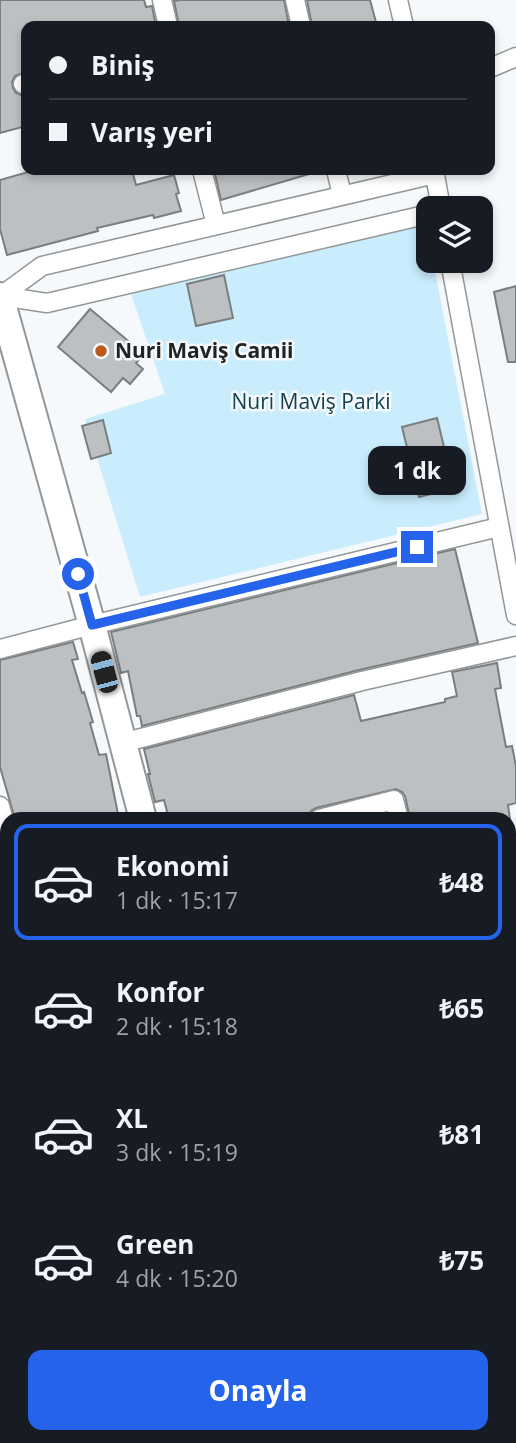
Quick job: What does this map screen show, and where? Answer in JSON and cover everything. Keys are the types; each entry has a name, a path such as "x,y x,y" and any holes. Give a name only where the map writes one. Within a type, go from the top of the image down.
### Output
{"street":[{"path":"162,0 167,21"},
{"path":"295,0 300,21"},
{"path":"398,0 403,21"},
{"path":"495,66 516,57"},
{"path":"203,175 216,225"},
{"path":"337,175 342,195"},
{"path":"0,295 42,266 422,175"},
{"path":"435,175 439,196"},
{"path":"0,295 47,303 416,217"},
{"path":"452,273 516,614"},
{"path":"0,295 141,812"},
{"path":"0,649 499,527"},
{"path":"122,743 362,681 516,646"},
{"path":"351,812 394,800 397,812"}],"green space":[{"name":"Nuri Maviş Parki","path":"416,227 416,273 435,273 482,514 140,597 85,419 165,394 131,294"}],"building":[{"path":"0,0 144,0 146,7 152,6 155,21 21,21 21,74 15,76 12,82 16,93 21,95 21,127 0,133"},
{"path":"284,0 288,21 178,21 174,1"},
{"path":"307,0 370,0 376,21 311,21"},
{"path":"21,174 133,175 136,185 174,175 181,211 97,228 98,231 7,255 0,229 0,180"},
{"path":"215,175 306,175 221,200"},
{"path":"224,275 233,318 196,326 187,284"},
{"path":"516,286 516,362 508,362 494,292"},
{"name":"Nuri Maviş Camii","path":"90,309 144,354 136,363 143,369 130,384 123,378 111,392 58,347"},
{"path":"437,418 454,488 419,497 402,427"},
{"path":"103,420 111,453 91,459 82,426"},
{"path":"455,549 478,643 359,670 142,726 140,716 137,716 128,671 121,673 111,632"},
{"path":"73,642 78,659 72,660 93,722 90,723 99,755 106,754 118,812 13,812 0,767 0,660"},
{"path":"497,663 501,688 495,689 506,747 512,746 516,766 516,803 508,805 509,812 408,812 405,796 396,789 316,808 311,812 167,812 164,800 155,802 144,749 354,695 361,721 445,702 445,699 457,696 452,672"}],"place":[{"name":"Nuri Maviş Camii","path":"101,351"}],"route":[{"path":"78,574 92,625 417,547"}]}
